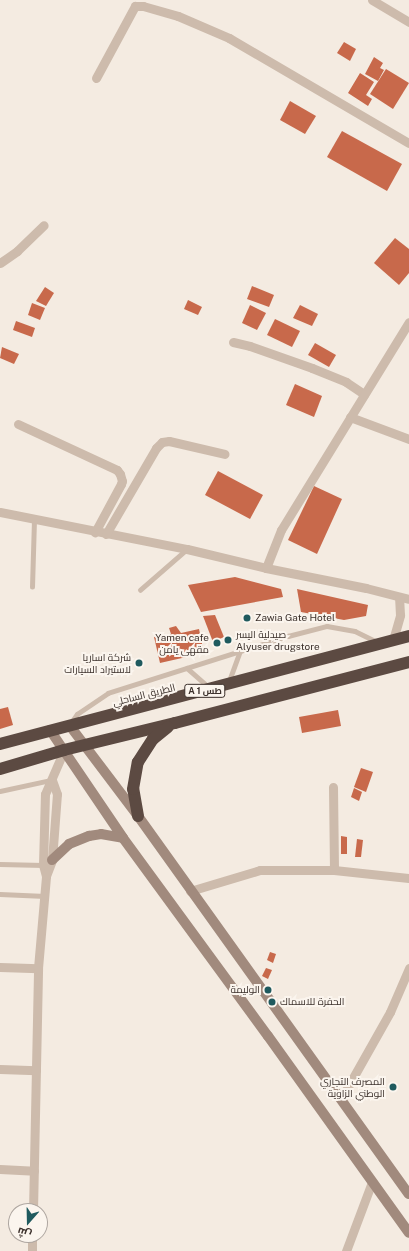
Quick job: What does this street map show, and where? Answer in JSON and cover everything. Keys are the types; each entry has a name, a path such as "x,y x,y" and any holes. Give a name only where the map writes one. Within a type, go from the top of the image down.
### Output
{"highway":[{"name":"الطريق الساحلي","path":"0,744 409,636"},
{"name":"A 1 طس","path":"0,769 64,750 85,746 409,662"},
{"path":"138,816 133,789 138,762 152,739 175,723"}],"main road":[{"path":"70,726 138,816 190,891 409,1194"},
{"path":"50,730 122,838 268,1036 409,1233"},
{"path":"48,862 69,844 89,836 101,834 122,838"}],"street":[{"path":"372,0 409,22"},
{"path":"96,78 137,3 178,16 229,38 409,143"},
{"path":"0,263 17,252 44,225"},
{"path":"266,568 281,530 409,322"},
{"path":"232,342 250,346 312,368 346,382 364,394"},
{"path":"350,417 409,439"},
{"path":"18,424 117,470 120,474 121,484 95,532"},
{"path":"106,534 156,448 162,442 169,441 225,454"},
{"path":"0,512 187,549 266,568 366,588 409,599"},
{"path":"393,640 400,615 399,597"},
{"path":"33,1203 38,968 46,876 57,794 52,780 55,769 64,750"},
{"path":"333,787 334,870"},
{"path":"190,891 260,870 334,870 409,878"},
{"path":"0,967 38,968"},
{"path":"341,1099 390,1012 409,968"},
{"path":"0,1069 36,1070"},
{"path":"0,1170 34,1171"},
{"path":"346,1251 372,1182"}],"lane":[{"path":"32,587 34,519"},
{"path":"140,590 187,549"},
{"path":"70,726 77,714 108,693 240,651 327,626 355,631 380,643"},
{"path":"228,684 240,651"},
{"path":"187,668 212,689"},
{"path":"0,791 52,780"},
{"path":"0,864 48,862"},
{"path":"0,894 45,896"}],"building":[{"path":"344,42 356,49 350,61 337,53"},
{"path":"374,57 383,63 380,68 384,70 378,81 365,74"},
{"path":"386,69 409,83 393,109 370,94"},
{"path":"360,73 374,82 366,95 372,99 368,106 348,93"},
{"path":"290,101 316,116 305,134 280,120"},
{"path":"342,131 402,164 387,191 327,157"},
{"path":"395,238 409,249 409,273 399,285 374,263"},
{"path":"252,286 274,295 269,307 247,299"},
{"path":"45,287 54,293 46,306 36,301"},
{"path":"188,300 202,307 198,315 184,309"},
{"path":"32,303 45,308 40,320 28,315"},
{"path":"250,305 266,313 257,330 242,323"},
{"path":"300,305 318,314 312,326 293,318"},
{"path":"275,319 300,331 292,347 267,335"},
{"path":"16,321 35,328 32,337 13,330"},
{"path":"315,343 336,355 329,367 308,355"},
{"path":"2,347 19,354 14,364 0,358"},
{"path":"295,384 322,396 314,417 286,405"},
{"path":"218,471 263,495 250,519 205,495"},
{"path":"314,486 342,499 317,554 288,540"},
{"path":"235,577 281,589 283,597 201,612 188,585"},
{"path":"297,589 368,605 366,616 344,620 301,612"},
{"path":"215,615 224,637 213,642 203,616"},
{"path":"176,626 181,633 199,629 204,653 160,663 154,637 171,634 169,628"},
{"path":"8,707 13,725 0,729 0,709"},
{"path":"338,710 341,726 302,733 299,717"},
{"path":"361,768 373,772 366,792 354,787"},
{"path":"354,788 362,792 359,801 351,797"},
{"path":"341,836 347,837 347,854 341,854"},
{"path":"357,839 363,840 361,857 355,857"},
{"path":"270,952 276,954 273,963 267,960"},
{"path":"266,968 272,970 268,979 262,976"}],"place":[{"name":"Zawia Gate Hotel","path":"247,618"},
{"name":"صيدلية اليسر Alyuser drugstore","path":"228,640"},
{"name":"Yamen cafe مقهى يامن","path":"217,643"},
{"name":"شركة اساريا لاستيراد السيارات","path":"139,663"},
{"name":"الوليمة","path":"268,990"},
{"name":"الحفرة للاسماك","path":"272,1002"},
{"name":"المصرف التجاري الوطني الزاوية","path":"393,1087"}]}
